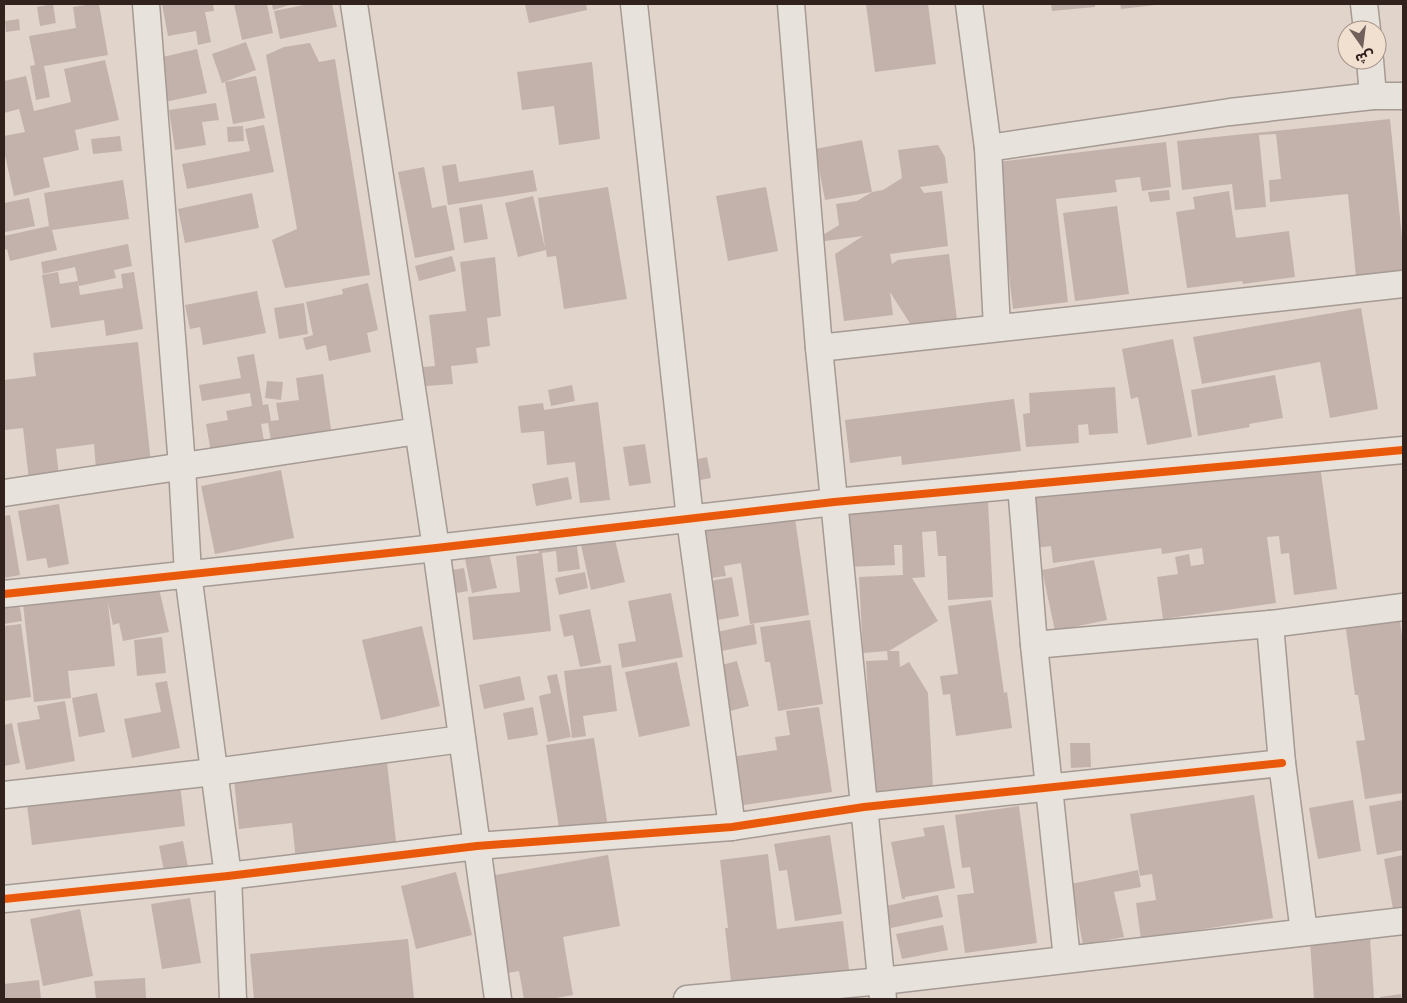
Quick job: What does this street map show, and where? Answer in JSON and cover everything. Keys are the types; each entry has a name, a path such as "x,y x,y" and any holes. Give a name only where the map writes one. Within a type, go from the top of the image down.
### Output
{"street":[{"path":"146,4 182,466 188,574 228,876 233,999"},
{"path":"354,4 436,548 498,999"},
{"path":"634,4 690,519 732,827"},
{"path":"791,4 819,348 883,990"},
{"path":"969,4 988,148 997,328"},
{"path":"1364,4 1366,20"},
{"path":"1371,70 1373,96"},
{"path":"988,148 1230,112 1373,96 1403,96"},
{"path":"819,348 1403,284"},
{"path":"4,493 418,431"},
{"path":"4,594 436,548 834,502 1403,450"},
{"path":"1021,485 1034,645 1067,959"},
{"path":"1034,645 1270,624 1403,607"},
{"path":"1270,624 1282,763 1304,932"},
{"path":"4,794 214,772 462,739"},
{"path":"4,899 228,876 477,846 732,827 864,807 1282,763"},
{"path":"687,999 883,990 1067,959 1403,921"}],"building":[{"path":"53,4 56,23 40,26 37,7"},
{"path":"99,4 108,55 44,66 50,97 36,100 30,66 35,65 29,36 76,28 73,7"},
{"path":"162,4 213,4 214,11 205,12 211,42 198,45 196,31 168,36"},
{"path":"234,4 267,4 273,33 242,40"},
{"path":"272,4 293,4 273,10"},
{"path":"309,4 332,4 337,27 280,39 274,11"},
{"path":"525,4 586,4 587,10 529,23"},
{"path":"866,4 928,4 936,64 875,72"},
{"path":"1051,4 1095,4 1095,7 1052,11"},
{"path":"1120,4 1155,4 1155,5 1121,9"},
{"path":"19,19 20,30 6,32 5,21"},
{"path":"246,42 256,70 222,83 212,54"},
{"path":"310,43 319,62 335,59 370,275 285,288 272,240 297,229 266,55 284,47"},
{"path":"197,49 207,93 160,103 150,60"},
{"path":"105,60 119,120 75,130 79,150 43,158 50,187 14,196 4,151 4,136 25,132 19,109 4,113 4,81 26,76 34,111 71,102 64,69"},
{"path":"592,62 600,139 559,145 554,106 522,110 517,72"},
{"path":"256,76 265,118 233,124 225,82"},
{"path":"216,103 219,120 202,122 206,145 175,150 169,110"},
{"path":"1390,119 1403,248 1403,273 1356,277 1348,194 1270,202 1269,180 1281,179 1276,134 1259,135 1266,207 1235,210 1232,184 1182,190 1177,141"},
{"path":"264,125 274,172 187,189 182,164 250,151 245,129"},
{"path":"243,126 244,141 228,142 227,127"},
{"path":"120,136 122,151 93,154 91,139"},
{"path":"862,140 872,192 825,200 815,149"},
{"path":"1166,142 1171,187 1142,191 1140,177 1115,180 1117,192 1056,199 1068,302 1013,309 1002,216 998,162"},
{"path":"938,145 945,157 948,183 920,187 924,193 942,191 948,246 890,254 892,264 898,260 949,254 957,320 911,325 890,292 893,315 844,321 835,254 863,236 810,243 839,225 836,204 857,201 872,192 883,190 902,178 898,150"},
{"path":"456,164 459,182 533,170 537,191 448,205 442,166"},
{"path":"424,167 432,208 446,205 455,250 415,258 398,172"},
{"path":"123,180 129,219 52,230 57,250 10,261 7,249 4,250 4,236 49,226 44,193"},
{"path":"608,187 627,299 564,309 556,256 547,257 546,250 518,257 505,203 533,196 545,248 538,198"},
{"path":"766,187 778,251 728,261 716,196"},
{"path":"1169,190 1170,200 1150,202 1148,192"},
{"path":"1229,191 1236,238 1289,231 1295,277 1243,284 1242,281 1187,288 1176,212 1195,209 1193,197"},
{"path":"252,193 259,228 185,243 178,209"},
{"path":"29,198 35,226 5,232 4,203"},
{"path":"482,204 488,239 464,243 459,208"},
{"path":"1117,206 1129,294 1075,301 1063,213"},
{"path":"128,244 132,266 114,270 116,278 79,286 75,267 43,274 41,262"},
{"path":"452,256 456,271 419,281 415,266"},
{"path":"495,257 501,316 487,318 490,346 476,348 478,363 451,366 453,384 426,386 423,367 435,366 429,315 466,311 460,262"},
{"path":"58,272 60,284 78,281 80,295 123,288 121,274 134,272 143,329 106,336 104,320 51,328 42,275"},
{"path":"368,283 378,330 367,333 371,352 329,361 326,345 306,350 303,338 313,335 306,302 343,294 342,289"},
{"path":"257,291 266,333 203,345 200,327 190,329 185,305"},
{"path":"304,303 308,334 279,339 274,308"},
{"path":"1361,308 1378,409 1330,418 1320,362 1202,384 1193,337"},
{"path":"1173,339 1192,437 1147,445 1138,397 1131,399 1122,349"},
{"path":"138,342 151,463 96,469 94,444 56,449 59,476 29,480 23,428 4,430 4,380 36,376 33,353"},
{"path":"254,354 263,405 268,404 271,421 279,420 276,403 299,400 296,378 323,374 333,443 273,452 268,423 261,424 265,446 212,458 206,424 228,420 226,411 252,406 250,393 202,401 199,385 241,378 237,357"},
{"path":"1275,375 1283,418 1249,424 1250,427 1198,436 1191,390"},
{"path":"267,381 283,382 281,400 265,398"},
{"path":"572,385 575,401 551,406 548,390"},
{"path":"1115,387 1118,433 1089,435 1088,424 1078,425 1079,443 1026,447 1023,414 1030,413 1029,393"},
{"path":"1014,399 1021,451 902,465 901,456 850,463 845,420"},
{"path":"598,402 610,500 580,503 575,462 547,465 544,431 521,433 518,406 543,403 544,410"},
{"path":"645,444 651,483 629,486 623,447"},
{"path":"707,457 711,478 689,482 684,462"},
{"path":"1319,458 1337,589 1294,595 1289,553 1281,554 1279,536 1267,537 1276,603 1163,619 1157,577 1178,574 1175,557 1189,554 1191,566 1204,564 1202,548 1162,554 1161,548 1053,563 1051,546 1035,548 1028,499"},
{"path":"281,470 294,538 215,554 201,486"},
{"path":"568,477 572,499 536,506 532,484"},
{"path":"988,502 993,597 948,600 946,556 938,556 936,531 922,532 925,577 912,578 938,621 889,651 899,651 900,667 909,662 928,693 934,806 874,809 866,661 888,660 887,651 863,653 859,577 903,575 902,545 894,545 895,565 849,567 846,511"},
{"path":"59,504 69,564 48,568 46,558 27,561 18,511"},
{"path":"794,511 809,615 750,624 741,563 724,566 726,576 696,580 688,526"},
{"path":"10,515 20,575 4,578 4,516"},
{"path":"613,531 625,582 591,590 579,536"},
{"path":"576,539 580,569 558,572 556,551 542,553 551,631 473,640 468,597 520,592 516,556 539,553 537,541"},
{"path":"489,553 497,588 472,593 465,559"},
{"path":"1094,560 1107,620 1055,631 1042,570"},
{"path":"464,568 468,591 457,593 452,570"},
{"path":"585,572 588,588 559,595 555,578"},
{"path":"732,577 739,616 712,621 705,582"},
{"path":"158,584 169,632 123,641 119,623 113,625 108,603 115,666 68,671 71,698 34,702 23,604"},
{"path":"671,593 683,657 622,668 618,644 636,641 628,601"},
{"path":"991,600 1004,693 1007,692 1012,728 956,736 950,694 943,695 940,676 958,674 948,606"},
{"path":"19,601 22,621 4,624 4,603"},
{"path":"590,609 601,663 580,667 573,635 564,637 559,615"},
{"path":"1399,614 1403,643 1403,793 1365,799 1356,741 1365,740 1358,695 1355,695 1345,622"},
{"path":"810,620 823,704 778,711 770,662 765,662 760,627"},
{"path":"21,624 31,697 4,701 4,626"},
{"path":"754,624 757,644 716,652 712,633"},
{"path":"422,626 440,706 381,720 362,640"},
{"path":"162,637 166,673 137,676 134,640"},
{"path":"737,661 749,706 719,714 706,669"},
{"path":"677,662 690,726 639,737 625,672"},
{"path":"611,665 617,711 583,716 586,736 572,738 564,671"},
{"path":"557,674 571,737 548,742 539,696 551,693 547,676"},
{"path":"520,676 525,700 484,709 479,685"},
{"path":"167,681 180,748 132,758 124,719 161,712 155,683"},
{"path":"97,693 105,732 79,737 72,698"},
{"path":"65,701 75,761 26,770 17,723 40,719 37,706"},
{"path":"533,707 538,735 508,740 503,713"},
{"path":"819,707 832,792 731,807 724,758 777,750 775,737 790,735 786,711"},
{"path":"12,723 20,763 4,766 4,725"},
{"path":"594,738 608,827 560,834 546,745"},
{"path":"1070,743 1090,743 1091,767 1071,768"},
{"path":"387,762 398,859 297,870 292,823 239,829 234,779"},
{"path":"179,777 185,826 32,845 26,796"},
{"path":"1254,795 1273,918 1141,939 1136,903 1156,900 1152,874 1140,876 1130,814"},
{"path":"1353,800 1361,851 1318,859 1309,808"},
{"path":"1403,800 1403,850 1377,855 1369,806"},
{"path":"1019,806 1037,943 965,953 957,895 974,893 970,867 962,868 955,815"},
{"path":"944,825 955,888 902,899 891,842 925,836 923,828"},
{"path":"830,835 842,914 795,921 787,870 779,871 774,844"},
{"path":"183,841 189,872 165,876 159,846"},
{"path":"768,854 777,929 843,921 850,977 732,990 725,928 728,928 720,860"},
{"path":"608,855 620,926 563,937 573,995 550,999 524,999 519,971 508,973 490,876"},
{"path":"1403,855 1403,907 1393,909 1384,859"},
{"path":"1138,870 1141,887 1114,892 1124,937 1083,945 1071,884"},
{"path":"456,872 472,935 416,949 401,886"},
{"path":"938,895 943,917 891,928 886,906"},
{"path":"190,898 201,963 162,969 151,904"},
{"path":"80,909 93,976 43,986 30,919"},
{"path":"943,925 948,950 902,959 896,934"},
{"path":"1370,937 1374,999 1314,999 1310,942"},
{"path":"408,939 414,999 254,999 250,954"},
{"path":"145,978 146,999 96,999 94,981"},
{"path":"39,980 41,999 4,999 4,984"},
{"path":"1401,994 1402,999 1380,999 1380,997"}],"cycle path":[{"path":"4,594 436,548 834,502 1403,450"},
{"path":"4,899 228,876 477,846 732,827 864,807 1282,763"}]}
